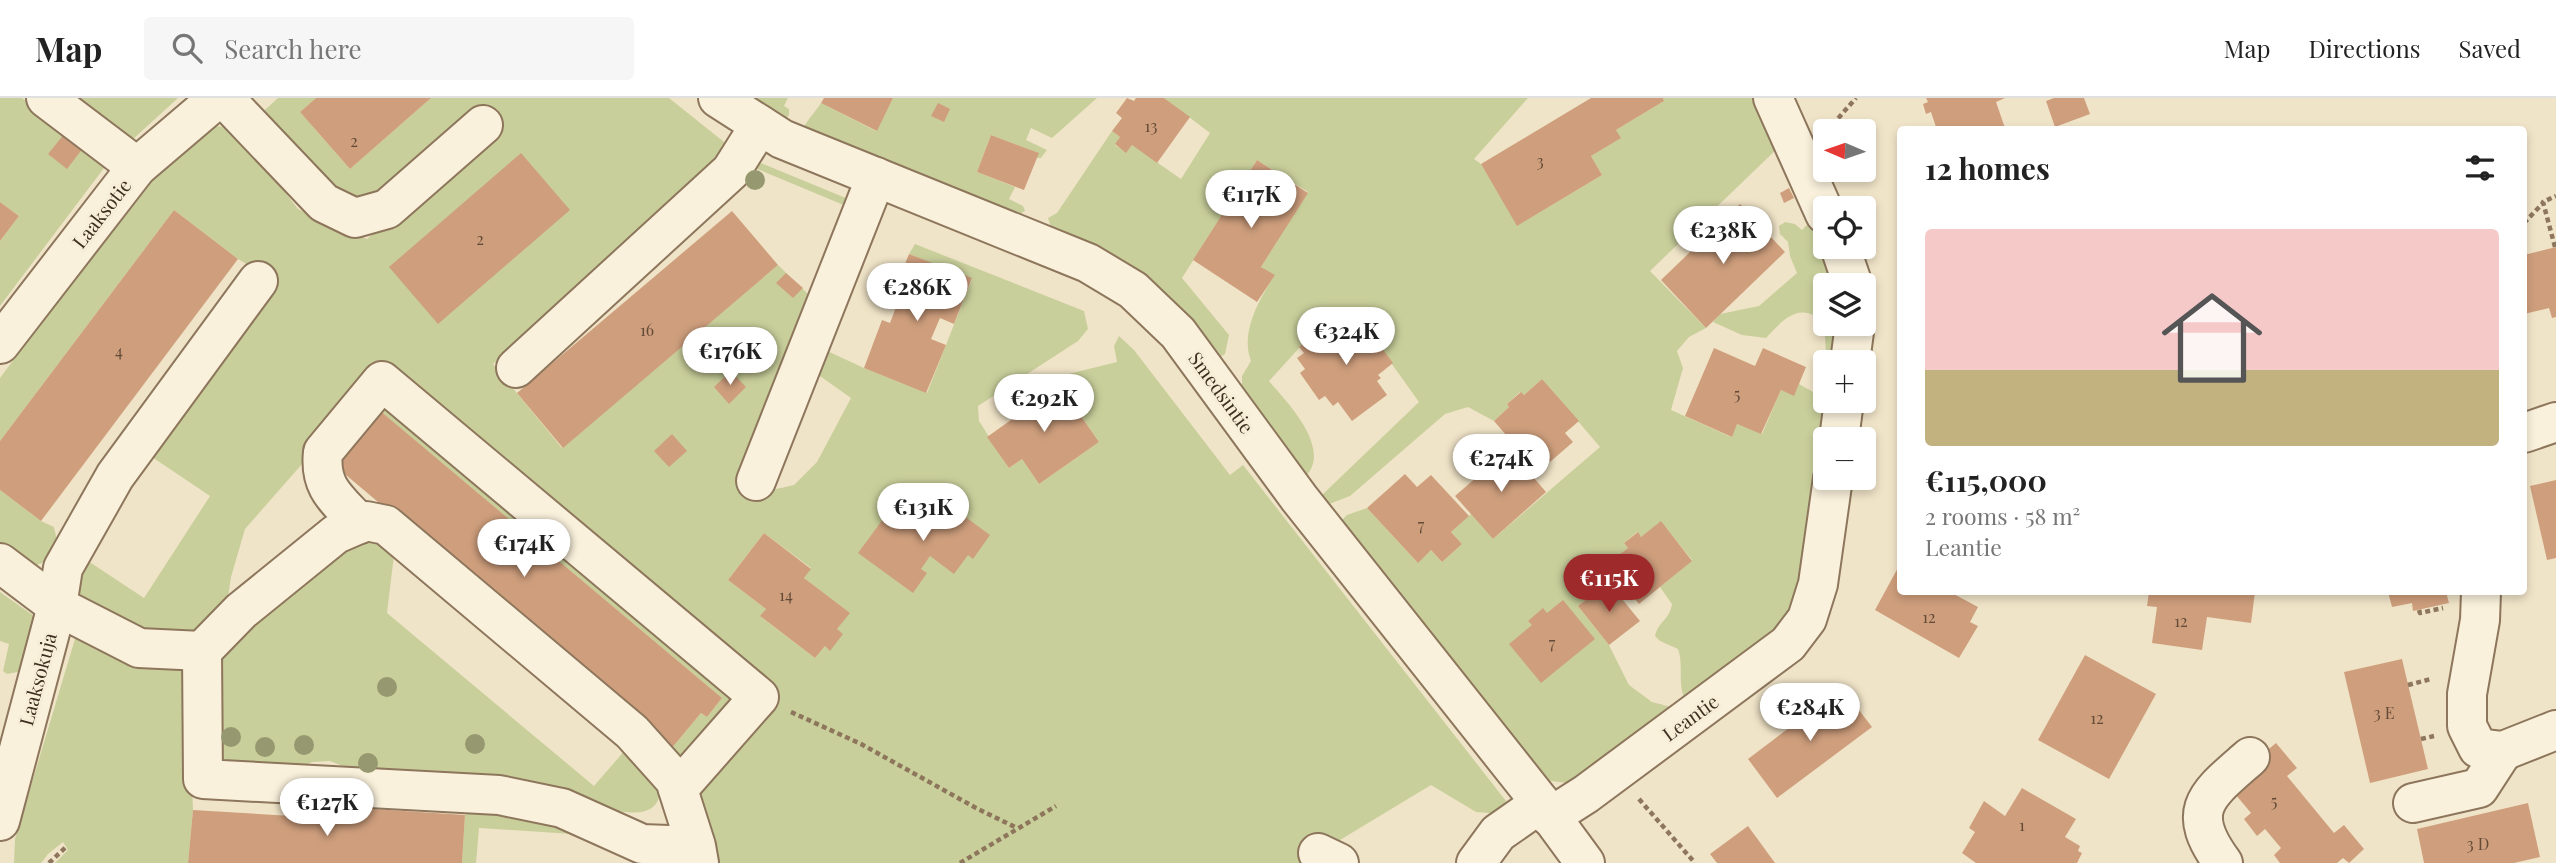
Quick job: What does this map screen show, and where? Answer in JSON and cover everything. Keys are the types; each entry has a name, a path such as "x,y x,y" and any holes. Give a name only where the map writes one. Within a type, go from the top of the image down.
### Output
{"street":[{"path":"46,98 137,167"},
{"name":"Laaksotie","path":"0,344 137,167 218,98"},
{"path":"223,98 324,203 355,218 387,209 483,125"},
{"name":"Smedsintie","path":"718,98 782,139 1087,264 1133,290 1178,333 1299,498 1585,863"},
{"path":"1773,98 1817,196"},
{"path":"516,368 731,171 760,125"},
{"path":"756,481 876,177"},
{"path":"202,651 139,649 57,606 63,568 115,476 258,281"},
{"path":"360,524 326,486 321,467 323,452 382,382 759,697 678,789"},
{"path":"2527,432 2556,422"},
{"name":"Leantie","path":"1476,863 1498,833 1615,772 1788,644 1807,619 1818,584 1831,490"},
{"path":"366,521 386,525 632,732 675,780 698,855 642,844 562,808 499,795 203,779 202,651 241,611 336,534 360,524 366,521"},
{"name":"Laaksokuja","path":"0,563 57,606 0,821"},
{"path":"2481,595 2480,620 2467,694 2467,726 2478,748 2503,751 2556,730"},
{"path":"2413,803 2479,788 2503,751"},
{"path":"2223,863 2209,839 2202,812 2213,789 2250,757"}],"path":[{"path":"1837,119 1856,98"},
{"path":"2527,220 2543,202 2556,196"},
{"path":"2543,202 2555,247"},
{"path":"759,697 861,744 1017,828"},
{"path":"1615,772 1695,863"},
{"path":"960,863 1056,806"},
{"path":"49,863 66,846"}],"green space":[{"path":"0,98 22,98 107,164 0,306 0,241 19,216 0,202"},
{"path":"57,98 178,98 132,140"},
{"path":"278,98 316,98 300,112 350,169 431,98 669,98 729,146 724,167 493,364 562,448 778,265 809,295 846,206 755,168 761,163 858,203 767,491 794,485 817,462 851,398 817,374 825,350 927,393 972,279 909,254 915,244 1084,311 1088,329 1078,341 978,406 979,421 1009,468 1022,459 1039,484 1099,442 1060,386 1068,374 1117,362 1114,346 1119,336 1134,350 1230,475 1243,465 1506,801 1501,814 1476,812 1431,785 1302,863 711,863 692,791 775,697 382,373 245,529 231,577 225,618 207,635 159,639 88,604 77,593 85,559 144,598 210,496 152,457 275,281 238,259 174,210 0,441 0,378 122,214 171,160 211,126 234,127 298,209 367,239 492,125 378,202 343,199 257,117","holes":["764,533 811,568 804,578 849,613 837,629 830,650 825,646 815,658 761,617 766,609 728,580"]},
{"path":"734,98 788,98 784,106 789,109 789,115 783,123"},
{"path":"893,98 1097,98 1052,138 1031,128 1026,140 1047,150 1041,158 1037,158 1038,153 991,135 977,172 1015,187 1009,199 1023,206 1025,211 1018,215 803,128 821,103 876,131"},
{"path":"1164,98 1528,98 1474,159 1481,164 1518,225 1602,175 1591,156 1620,138 1616,130 1664,101 1663,98 1758,98 1779,147 1650,271 1706,328 1689,337 1677,351 1683,368 1671,410 1731,437 1737,424 1762,434 1781,390 1794,395 1799,384 1813,392 1813,413 1828,413 1827,427 1813,427 1813,490 1821,490 1819,514 1797,615 1685,699 1681,687 1678,649 1655,636 1672,604 1660,587 1692,560 1661,522 1641,537 1637,532 1624,543 1628,548 1607,564 1608,582 1578,606 1609,645 1629,685 1652,702 1671,707 1666,724 1567,783 1536,775 1341,521 1347,515 1367,508 1417,562 1431,550 1442,562 1462,544 1451,532 1471,514 1493,539 1600,447 1542,379 1524,395 1520,392 1494,421 1468,407 1445,414 1350,496 1329,504 1324,502 1322,495 1419,402 1356,314 1330,334 1325,328 1300,347 1269,381 1287,401 1311,440 1314,453 1312,466 1305,477 1242,406 1242,376 1251,361 1248,350 1249,328 1257,306 1274,276 1261,267 1308,192 1257,160 1182,278 1229,335 1225,354 1213,361 1053,233 1048,218 1057,213 1112,131 1120,137 1115,145 1126,152 1132,145 1181,179 1210,133"},
{"path":"1785,222 1795,224 1802,230 1808,224 1813,226 1813,259 1827,259 1833,273 1813,273 1813,315 1807,313 1792,315 1766,338 1742,335 1713,322 1720,314 1759,306 1797,273 1788,242 1780,234 1779,226"},
{"path":"1825,336 1840,336 1839,350 1826,350"},
{"path":"379,397 737,701 682,760 671,749 701,713 707,717 722,698 379,410"},
{"path":"0,490 41,521 54,527 57,541 47,561 32,567 0,542"},
{"path":"349,540 384,540 394,555 387,613 594,786 626,749 662,786 655,805 649,810 633,813 605,810 358,772 330,761 312,762 292,771 211,768 216,649"},
{"path":"0,592 34,616 37,626 23,671 7,674 3,671 9,644 0,641"},
{"path":"78,629 188,659 193,810 188,863 55,863 68,850 63,842 41,863 14,863 15,839"},
{"path":"488,806 573,831 572,834 479,828 476,863 462,863 465,815 471,810"}],"building":[{"path":"316,98 431,98 350,169 300,112"},
{"path":"824,98 893,98 877,131 821,103"},
{"path":"1127,98 1134,101 1136,98 1164,98 1190,117 1157,163 1132,145 1126,153 1115,144 1120,137 1112,131 1122,118 1116,113"},
{"path":"1591,98 1663,98 1664,101 1616,130 1621,138 1591,156 1602,175 1517,226 1481,164"},
{"path":"1926,98 2005,98 1996,102 2004,126 1936,126 1931,112 1926,114 1923,104 1928,102"},
{"path":"2054,98 2084,98 2090,114 2055,126 2046,101"},
{"path":"938,103 950,109 944,122 931,116"},
{"path":"65,133 83,148 67,169 48,154"},
{"path":"991,135 1039,153 1024,190 977,172"},
{"path":"521,153 570,210 438,324 389,267"},
{"path":"1257,160 1308,193 1261,267 1275,275 1257,302 1193,260"},
{"path":"1789,188 1794,198 1784,203 1780,193"},
{"path":"0,202 19,216 0,241"},
{"path":"1740,204 1785,252 1706,328 1661,280"},
{"path":"174,210 238,259 41,521 0,490 0,441"},
{"path":"732,211 778,265 563,448 517,393"},
{"path":"2556,247 2556,317 2552,318 2549,308 2527,313 2527,254"},
{"path":"909,254 972,278 954,324 940,318 931,339 946,345 926,393 864,368 882,320 890,323 898,302 891,299"},
{"path":"786,273 803,288 793,298 776,283"},
{"path":"1356,314 1393,363 1378,375 1381,378 1377,381 1387,395 1352,421 1338,402 1333,406 1325,396 1319,400 1300,373 1305,369 1297,358 1304,353 1299,347 1326,328 1330,334"},
{"path":"1714,348 1755,366 1763,348 1806,367 1794,396 1781,390 1761,434 1737,424 1732,437 1685,416"},
{"path":"731,371 746,387 729,404 714,387"},
{"path":"1542,379 1579,421 1565,433 1573,442 1550,462 1542,453 1530,463 1494,421 1509,407 1507,404 1521,392 1524,395"},
{"path":"1060,386 1099,442 1039,484 1022,459 1009,468 987,437 1021,413 1013,403 1035,388 1042,398"},
{"path":"378,409 722,698 707,717 701,713 671,749 327,459"},
{"path":"672,434 687,451 669,467 654,451"},
{"path":"1509,449 1546,492 1493,539 1455,496"},
{"path":"1405,474 1417,487 1431,475 1469,516 1451,532 1462,544 1442,562 1431,550 1418,563 1367,508"},
{"path":"2556,480 2556,558 2547,560 2530,486"},
{"path":"934,494 990,535 973,559 968,555 954,574 930,556 921,569 927,573 913,593 858,553 889,511 910,526"},
{"path":"1661,521 1692,561 1639,604 1607,564 1628,548 1624,543 1638,532 1641,537"},
{"path":"764,533 811,569 804,578 850,613 837,629 843,634 830,651 825,646 815,658 760,616 766,609 728,580"},
{"path":"1897,570 1897,595 1956,595 1978,607 1970,622 1978,626 1959,658 1875,610"},
{"path":"1608,582 1640,621 1609,645 1578,606"},
{"path":"2149,595 2255,595 2251,623 2207,617 2202,650 2152,643 2157,607 2147,606"},
{"path":"2389,595 2447,595 2449,603 2413,611 2412,603 2392,607"},
{"path":"1563,600 1595,639 1541,683 1509,644 1532,625 1528,621 1543,608 1547,613"},
{"path":"2085,655 2156,694 2109,779 2038,740"},
{"path":"2402,659 2428,769 2370,783 2344,672"},
{"path":"1842,688 1872,727 1777,798 1748,759"},
{"path":"2276,743 2297,768 2287,776 2334,833 2344,825 2364,849 2349,863 2343,858 2337,863 2280,863 2274,855 2281,848 2265,829 2257,836 2244,819 2251,813 2230,788"},
{"path":"2022,788 2076,819 2065,837 2080,846 2078,851 2082,853 2077,863 1976,863 1962,853 1975,832 1969,828 1984,801 2005,816"},
{"path":"2528,803 2540,857 2514,863 2424,863 2417,829"},
{"path":"326,806 465,815 462,863 188,863 193,810 325,818"},
{"path":"1748,826 1775,863 1717,863 1710,854"}]}
